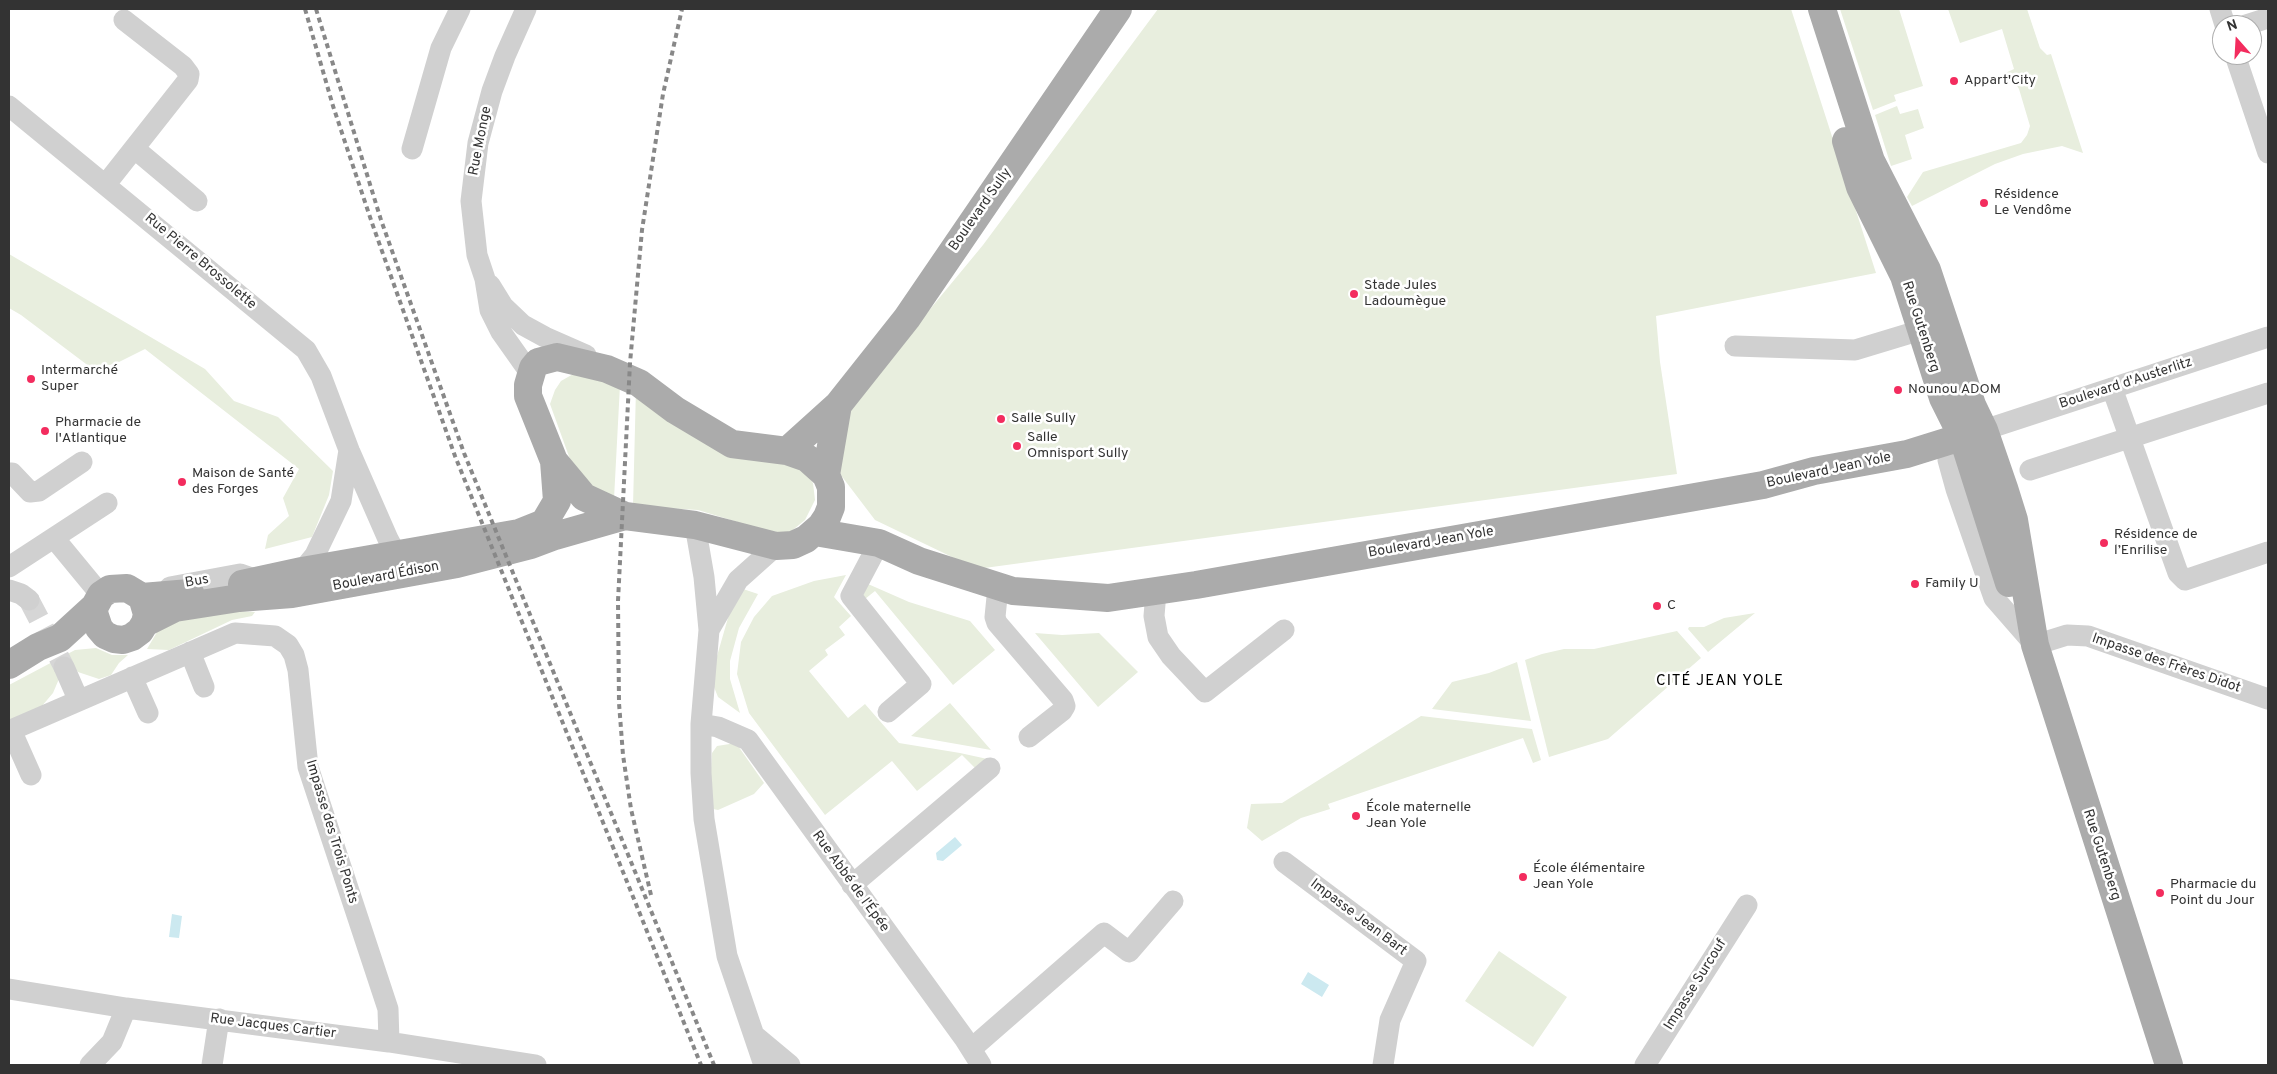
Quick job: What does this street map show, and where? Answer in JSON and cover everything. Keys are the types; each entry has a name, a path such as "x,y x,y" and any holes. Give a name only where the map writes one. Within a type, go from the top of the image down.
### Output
{"main road":[{"name":"Boulevard Sully","path":"787,452 838,405 907,318 1118,9"},
{"name":"Rue Gutenberg","path":"1804,9 1860,187 1904,276 1943,398 2014,520 2035,645"},
{"name":"Rue Gutenberg","path":"1822,9 1871,161 1927,270 1972,405 1965,437 2014,597 2035,645 2169,1065"},
{"name":"Boulevard Jean Yole","path":"530,374 538,362 557,357 607,369 639,383 675,410 732,444 787,452 808,458 829,486 879,543"},
{"path":"530,374 528,396 554,461 584,497 625,516 695,525 776,546 793,545 815,532"},
{"name":"Boulevard Sully","path":"815,532 827,517 838,405"},
{"name":"Boulevard Jean Yole","path":"815,532 879,543 920,561 998,588 1098,598 1132,596 1763,485 1814,471 1907,454 1965,437"},
{"name":"Boulevard Édison","path":"141,604 302,571 519,533 544,523 557,501 554,461"},
{"name":"Boulevard Édison","path":"9,665 60,638 110,589 119,587 141,604 175,608 239,598 292,594 440,567 531,545 625,516"},
{"path":"98,601 95,622 105,635"},
{"name":"Boulevard Édison","path":"60,638 105,635 124,640 140,631 141,604"}],"street":[{"path":"412,149 441,48 460,9"},
{"name":"Rue Monge","path":"526,9 504,56 492,91 475,163 471,201 472,225 477,255 485,279 490,310 501,332 530,374"},
{"path":"106,184 135,150 188,80 189,74 182,66 124,20"},
{"path":"2238,65 2268,153"},
{"name":"Rue Pierre Brossolette","path":"9,106 306,350 321,376 349,450 396,554"},
{"path":"135,150 197,201"},
{"name":"Rue Monge","path":"485,279 504,306 524,325 545,337 590,356 607,369"},
{"path":"1735,346 1855,350 1921,330"},
{"name":"Boulevard d'Austerlitz","path":"1965,437 2268,337"},
{"path":"2112,388 2178,573 2184,580 2268,552"},
{"path":"2030,470 2268,393"},
{"name":"Rue Pierre Brossolette","path":"302,571 315,555 341,501 349,450"},
{"path":"9,473 12,473 30,492 39,491 82,462"},
{"path":"9,568 107,503"},
{"path":"695,525 704,577 709,630 701,724 700,772 704,819 727,956 764,1065"},
{"path":"54,538 98,601"},
{"path":"879,543 851,596 922,684 888,712"},
{"path":"709,630 738,580 776,546"},
{"path":"396,554 440,567"},
{"path":"998,588 995,618 997,623 1063,700 1065,706 1062,711 1030,737"},
{"path":"9,590 21,594 29,600"},
{"path":"1156,592 1154,616 1158,637 1171,656 1205,692 1284,630"},
{"name":"Impasse des Trois Ponts","path":"190,652 235,633 275,636 288,645 294,655 298,670 308,767 388,1009 389,1042"},
{"name":"Impasse des Frères Didot","path":"2035,645 2067,634 2088,636 2268,699"},
{"path":"31,775 10,731 78,699 190,652 204,687"},
{"path":"64,666 78,699"},
{"path":"132,677 148,713"},
{"name":"Rue Abbé de l'Épée","path":"701,724 718,727 748,740 976,1057"},
{"path":"852,885 990,768"},
{"name":"Impasse Jean Bart","path":"1284,862 1416,961 1390,1020 1383,1065"},
{"path":"976,1057 1104,933 1129,952 1174,901"},
{"name":"Impasse Surcouf","path":"1645,1065 1747,904"},
{"name":"Rue Jacques Cartier","path":"9,988 126,1008 389,1042 536,1065"},
{"path":"90,1065 112,1042 126,1008"},
{"path":"212,1065 219,1020"},
{"path":"752,1033 790,1065"}],"green space":[{"name":"Stade Jules Ladoumègue","path":"1158,9 1791,9 1876,273 1656,316 1660,362 1677,474 977,569 875,520 818,445 983,245"},
{"path":"1840,9 1899,9 1923,86 1894,95 1896,101 1873,110"},
{"path":"1948,9 2027,9 2040,48 2047,55 2051,54 2083,153 2062,146 2023,154 1995,164 1912,206 1907,197 1923,172 2021,143 2027,135 2030,126 2019,89 2012,78 2003,74 2014,69 2002,29 1960,43"},
{"path":"1897,106 1900,114 1918,109 1924,128 1905,135 1912,159 1891,166 1875,115"},
{"path":"9,254 205,369 234,401 278,417 333,471 329,495 312,537 265,549 268,535 289,516 283,498 299,469 145,349 119,362 94,370 9,308"},
{"path":"575,373 620,385 614,499 594,493 575,473 550,404 555,390 561,381"},
{"path":"636,388 804,470 813,483 815,500 805,520 789,533 767,531 698,510 633,506"},
{"path":"846,575 834,597 851,616 839,627 845,635 825,650 828,655 809,671 848,718 865,704 899,743 992,760 979,772 962,755 917,791 892,761 825,815 749,713 737,674 741,642 754,617 772,596 814,581"},
{"path":"868,584 909,602 970,621 995,650 953,685 875,591 865,599 861,598"},
{"path":"743,589 758,594 739,628 730,661 730,679 740,713 718,697 714,687 715,663 730,611"},
{"path":"236,611 255,612 252,616 232,620 169,650 147,649 160,627 182,619"},
{"path":"1755,613 1708,652 1688,629 1689,627 1704,627 1724,618"},
{"path":"1677,631 1701,658 1608,739 1549,757 1525,660 1564,649 1594,649"},
{"path":"1035,633 1062,635 1099,633 1138,672 1098,707"},
{"path":"96,648 112,655 128,655 119,663 111,675 99,679 78,672 67,660 53,693 36,713 9,726 9,685 75,650"},
{"path":"1517,662 1531,721 1432,709 1452,682 1489,673"},
{"path":"950,703 991,750 911,736"},
{"path":"1421,716 1532,729 1541,760 1533,763 1523,738 1328,804 1330,809 1301,818 1262,841 1247,828 1251,804 1282,803"},
{"path":"736,743 764,783 754,794 718,810 713,809 710,786 712,753 717,746"},
{"path":"1499,951 1567,997 1533,1047 1465,1001"}],"water":[{"path":"955,837 962,845 943,861 937,860 936,853"},
{"path":"172,914 182,916 179,938 169,937"},
{"path":"1308,972 1329,985 1322,997 1301,984"}],"tunnel":[{"path":"29,600 64,667"}],"railway":[{"path":"305,9 333,106 372,223 455,456 701,1065"},
{"path":"316,9 381,220 464,453 714,1065"},
{"path":"651,895 631,809 623,755 619,703 618,601 630,363 642,230 663,94 682,9"}],"place":[{"name":"Appart'City","path":"1954,81"},
{"name":"Résidence Le Vendôme","path":"1984,203"},
{"name":"Stade Jules Ladoumègue","path":"1354,294"},
{"name":"Intermarché Super","path":"31,379"},
{"name":"Nounou ADOM","path":"1898,390"},
{"name":"Salle Sully","path":"1001,419"},
{"name":"Pharmacie de l'Atlantique","path":"45,431"},
{"name":"Salle Omnisport Sully","path":"1017,446"},
{"name":"Maison de Santé des Forges","path":"182,482"},
{"name":"Résidence de l’Enrilise","path":"2104,543"},
{"name":"Family U","path":"1915,584"},
{"name":"C","path":"1657,606"},
{"name":"École maternelle Jean Yole","path":"1356,816"},
{"name":"École élémentaire Jean Yole","path":"1523,877"},
{"name":"Pharmacie du Point du Jour","path":"2160,893"}],"district":[{"name":"CITÉ JEAN YOLE","path":"1720,682"}]}
